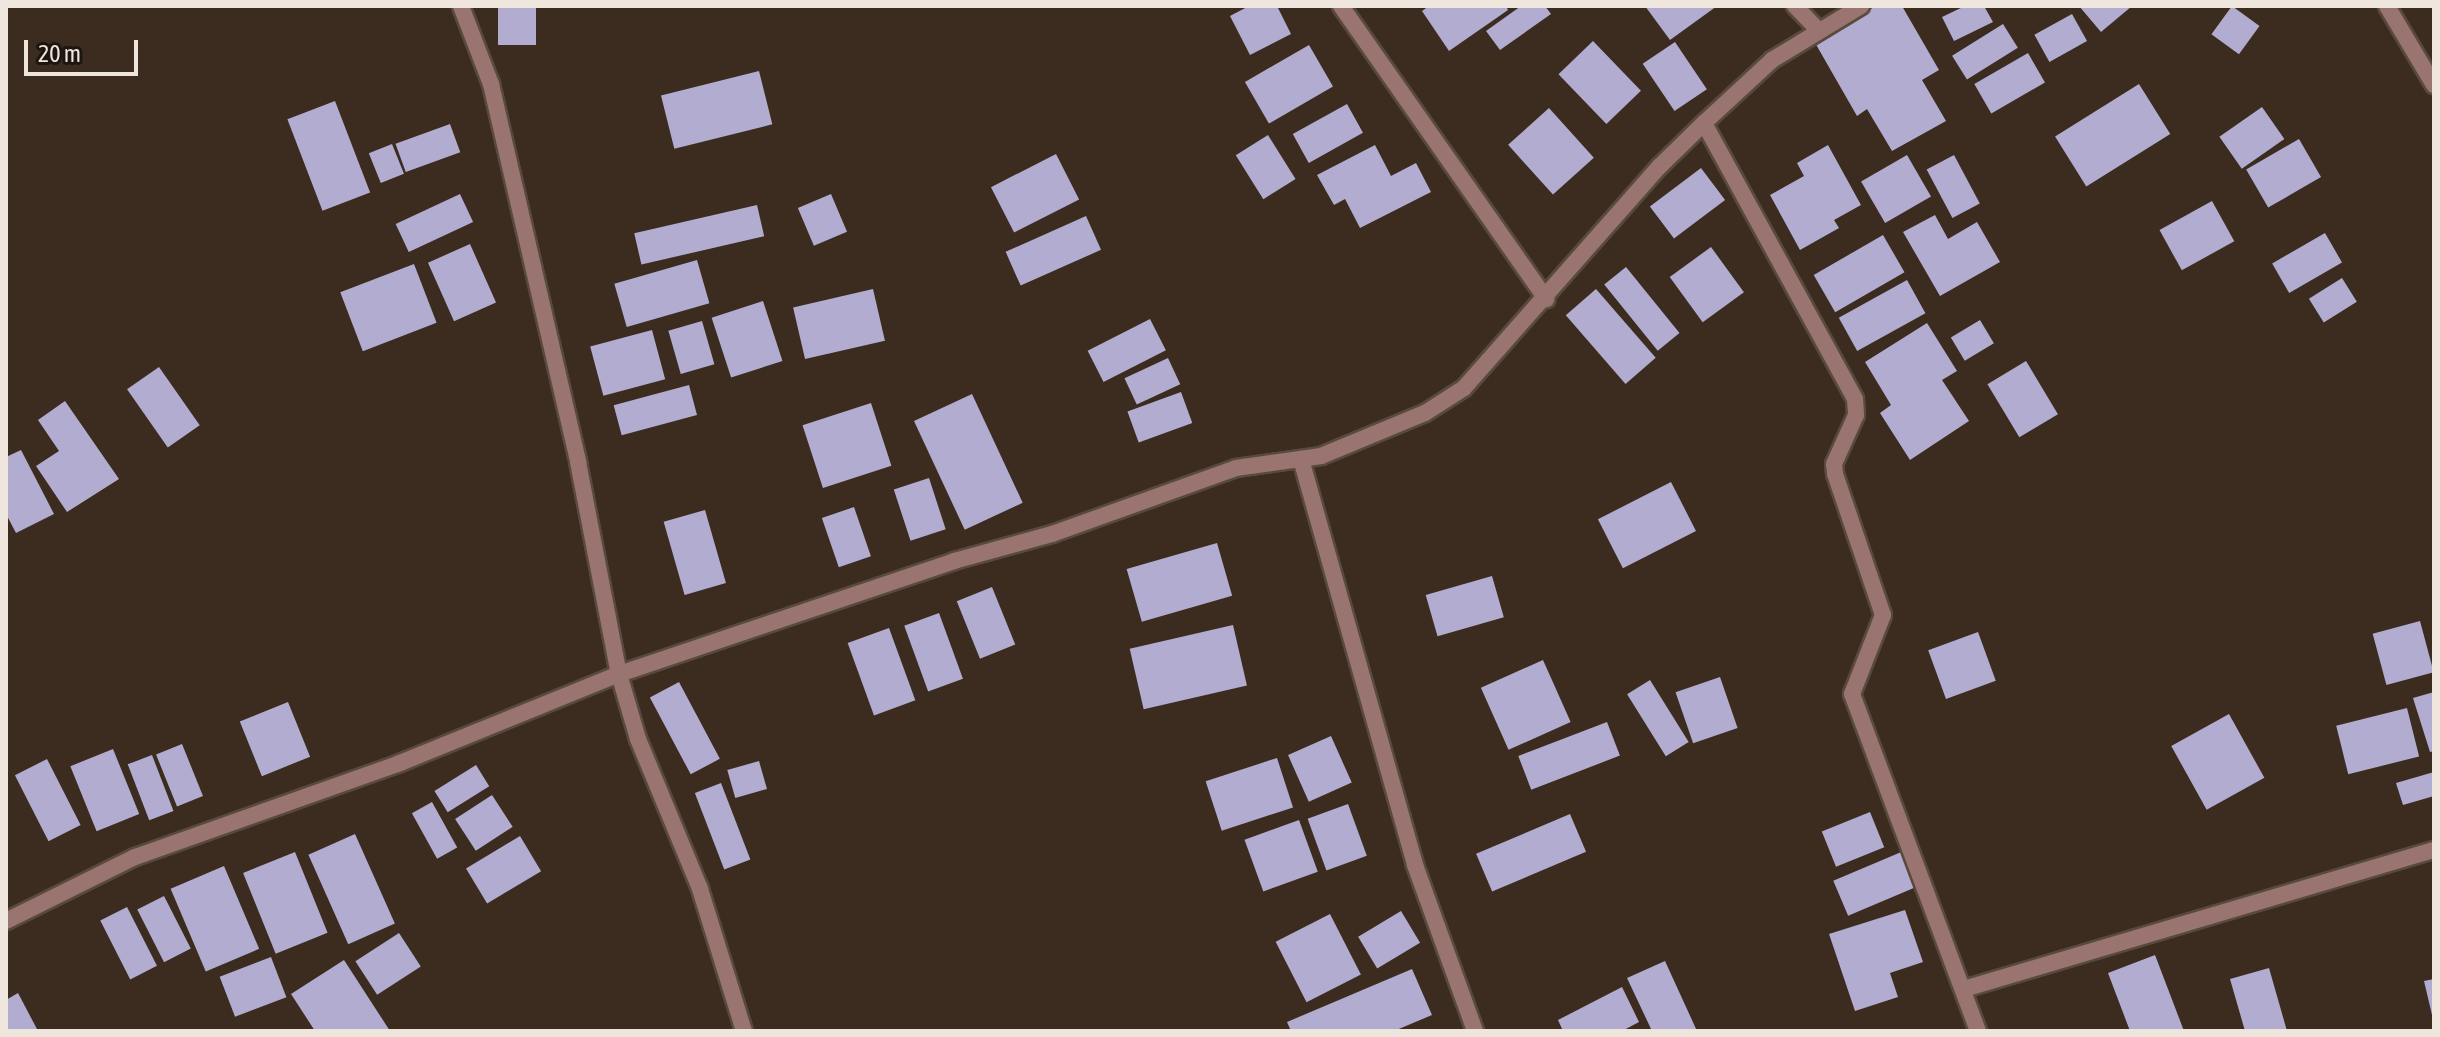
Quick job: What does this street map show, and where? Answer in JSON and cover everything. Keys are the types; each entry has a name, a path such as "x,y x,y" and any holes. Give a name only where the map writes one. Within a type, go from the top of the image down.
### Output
{"street":[{"path":"461,6 491,84 578,462 619,674 638,739 700,889 744,1031"},
{"path":"1341,6 1546,299"},
{"path":"1795,6 1818,30"},
{"path":"6,921 135,857 400,763 619,674 954,561 1052,534 1236,468 1301,459 1376,436 1464,388 1546,299 1659,167 1704,123 1772,60 1861,6"},
{"path":"2387,6 2434,85"},
{"path":"1704,123 1855,399 1856,415 1834,464 1835,474 1883,615 1852,694 1978,1031"},
{"path":"1301,459 1415,865 1475,1031"},
{"path":"1964,989 2434,850"}],"building":[{"path":"498,6 536,6 536,45 498,45"},
{"path":"1249,6 1277,6 1291,34 1250,55 1230,16"},
{"path":"1429,6 1506,6 1508,10 1449,51 1422,11"},
{"path":"1521,6 1545,6 1551,14 1500,50 1486,31"},
{"path":"1645,6 1717,6 1670,40"},
{"path":"1876,6 1902,6 1939,70 1922,80 1946,121 1892,151 1867,109 1857,116 1814,41"},
{"path":"1965,6 1984,6 1993,22 1954,41 1942,17"},
{"path":"2079,6 2132,6 2101,32"},
{"path":"2232,6 2260,26 2239,54 2211,34"},
{"path":"2072,14 2087,41 2049,62 2034,35"},
{"path":"2003,24 2018,48 1967,80 1952,56"},
{"path":"1593,41 1641,91 1606,124 1558,74"},
{"path":"1675,42 1707,89 1675,111 1643,64"},
{"path":"1309,45 1333,87 1269,124 1245,82"},
{"path":"2028,53 2045,82 1991,113 1974,84"},
{"path":"759,71 772,124 674,149 661,95"},
{"path":"2139,84 2170,134 2086,186 2055,136"},
{"path":"335,101 370,192 323,211 287,119"},
{"path":"1347,104 1363,133 1309,163 1293,134"},
{"path":"2262,107 2284,139 2242,169 2219,137"},
{"path":"1549,108 1594,158 1553,195 1508,145"},
{"path":"450,124 460,152 406,172 395,144"},
{"path":"1268,135 1296,179 1263,199 1236,155"},
{"path":"2299,139 2321,177 2268,208 2246,170"},
{"path":"392,144 404,174 381,183 369,153"},
{"path":"1375,145 1391,176 1416,163 1431,192 1360,228 1345,199 1334,205 1317,175"},
{"path":"1828,145 1861,205 1834,220 1839,228 1800,250 1770,195 1804,176 1797,163"},
{"path":"1056,154 1079,199 1014,233 991,187"},
{"path":"1907,155 1931,197 1885,223 1861,182"},
{"path":"1954,155 1980,204 1952,218 1927,170"},
{"path":"1701,168 1725,200 1674,238 1650,207"},
{"path":"460,194 473,222 409,252 396,224"},
{"path":"831,194 847,232 814,246 798,208"},
{"path":"2212,201 2234,241 2182,270 2160,230"},
{"path":"757,205 764,236 641,265 634,233"},
{"path":"1935,215 1948,239 1977,222 2000,262 1940,296 1903,232"},
{"path":"1086,216 1101,250 1021,286 1006,252"},
{"path":"2325,233 2342,262 2289,293 2272,264"},
{"path":"1883,235 1904,272 1835,312 1814,275"},
{"path":"470,244 496,302 454,321 428,263"},
{"path":"1711,247 1744,292 1703,322 1670,277"},
{"path":"697,260 709,303 627,327 614,284"},
{"path":"414,264 437,323 363,351 340,292"},
{"path":"1626,267 1679,333 1658,351 1604,285"},
{"path":"2342,278 2357,302 2324,322 2309,299"},
{"path":"1907,280 1925,313 1857,351 1839,318"},
{"path":"873,289 885,341 805,359 793,307"},
{"path":"1596,289 1656,358 1626,384 1566,315"},
{"path":"763,301 782,361 731,378 712,318"},
{"path":"1150,319 1166,350 1104,382 1088,351"},
{"path":"1980,320 1994,343 1965,361 1951,338"},
{"path":"702,321 714,364 681,374 668,331"},
{"path":"1927,323 1957,371 1942,380 1969,421 1910,460 1880,413 1891,405 1865,362"},
{"path":"652,330 665,379 603,396 590,347"},
{"path":"1168,358 1180,384 1137,405 1124,378"},
{"path":"2026,361 2058,414 2019,437 1987,384"},
{"path":"159,367 200,425 168,448 127,389"},
{"path":"689,385 697,415 622,435 614,405"},
{"path":"1181,392 1192,423 1139,443 1127,411"},
{"path":"972,394 1023,503 965,530 914,421"},
{"path":"65,401 119,479 67,512 36,466 59,451 38,420"},
{"path":"871,403 891,466 823,488 803,425"},
{"path":"21,450 54,514 16,533 6,514 6,457"},
{"path":"929,478 946,529 910,541 894,489"},
{"path":"1671,482 1696,531 1623,568 1598,519"},
{"path":"854,507 871,556 839,567 822,518"},
{"path":"705,510 726,583 685,595 664,522"},
{"path":"1217,543 1232,596 1142,622 1127,569"},
{"path":"1492,576 1504,617 1438,636 1426,595"},
{"path":"992,587 1015,644 980,659 957,601"},
{"path":"939,613 963,679 928,691 904,626"},
{"path":"2420,621 2434,672 2386,685 2373,634"},
{"path":"1233,625 1247,685 1144,709 1130,649"},
{"path":"889,628 915,700 874,715 848,643"},
{"path":"1978,632 1996,681 1946,699 1928,650"},
{"path":"1543,660 1571,722 1509,750 1481,688"},
{"path":"1720,677 1738,728 1693,743 1676,692"},
{"path":"1650,680 1689,742 1666,756 1627,694"},
{"path":"679,682 720,759 691,774 650,697"},
{"path":"2434,692 2434,751 2430,752 2413,698"},
{"path":"288,702 310,757 262,776 240,721"},
{"path":"2407,708 2419,757 2348,774 2336,726"},
{"path":"2229,714 2264,778 2207,810 2171,746"},
{"path":"1607,722 1620,756 1531,790 1518,756"},
{"path":"1331,736 1352,783 1309,802 1288,755"},
{"path":"182,744 203,796 177,806 156,754"},
{"path":"113,749 139,814 97,831 70,766"},
{"path":"152,755 174,811 149,820 128,764"},
{"path":"1277,758 1293,807 1222,831 1206,781"},
{"path":"47,759 81,825 49,841 15,775"},
{"path":"759,761 767,789 735,798 727,770"},
{"path":"476,765 489,786 448,812 434,791"},
{"path":"2434,772 2434,796 2403,805 2396,783"},
{"path":"721,783 750,860 724,870 695,793"},
{"path":"492,795 513,827 476,851 455,819"},
{"path":"432,802 457,847 437,859 412,813"},
{"path":"1348,804 1367,856 1326,870 1308,819"},
{"path":"1870,812 1884,847 1836,867 1822,831"},
{"path":"1570,814 1586,852 1492,892 1476,854"},
{"path":"1299,820 1318,872 1263,892 1244,840"},
{"path":"355,834 395,924 348,944 308,855"},
{"path":"520,836 541,871 487,904 466,868"},
{"path":"1906,850 1921,885 1848,916 1833,881"},
{"path":"295,852 328,933 276,954 243,873"},
{"path":"224,866 259,949 206,972 171,889"},
{"path":"164,896 191,949 164,962 137,910"},
{"path":"127,907 157,966 130,979 100,921"},
{"path":"1905,910 1923,962 1890,973 1898,997 1855,1011 1829,934"},
{"path":"1401,911 1420,943 1377,968 1358,937"},
{"path":"1330,914 1361,975 1307,1002 1276,942"},
{"path":"399,933 421,967 377,995 355,961"},
{"path":"2155,955 2184,1031 2130,1031 2108,973"},
{"path":"271,957 286,997 235,1017 220,977"},
{"path":"344,960 390,1031 315,1031 291,994"},
{"path":"1665,961 1697,1031 1652,1031 1627,978"},
{"path":"2269,968 2287,1031 2245,1031 2230,979"},
{"path":"1412,969 1432,1015 1394,1031 1291,1031 1287,1022"},
{"path":"2434,979 2434,1019 2433,1019 2424,981"},
{"path":"1622,987 1639,1022 1622,1031 1563,1031 1558,1020"},
{"path":"18,993 38,1031 6,1031 6,1000"}]}
